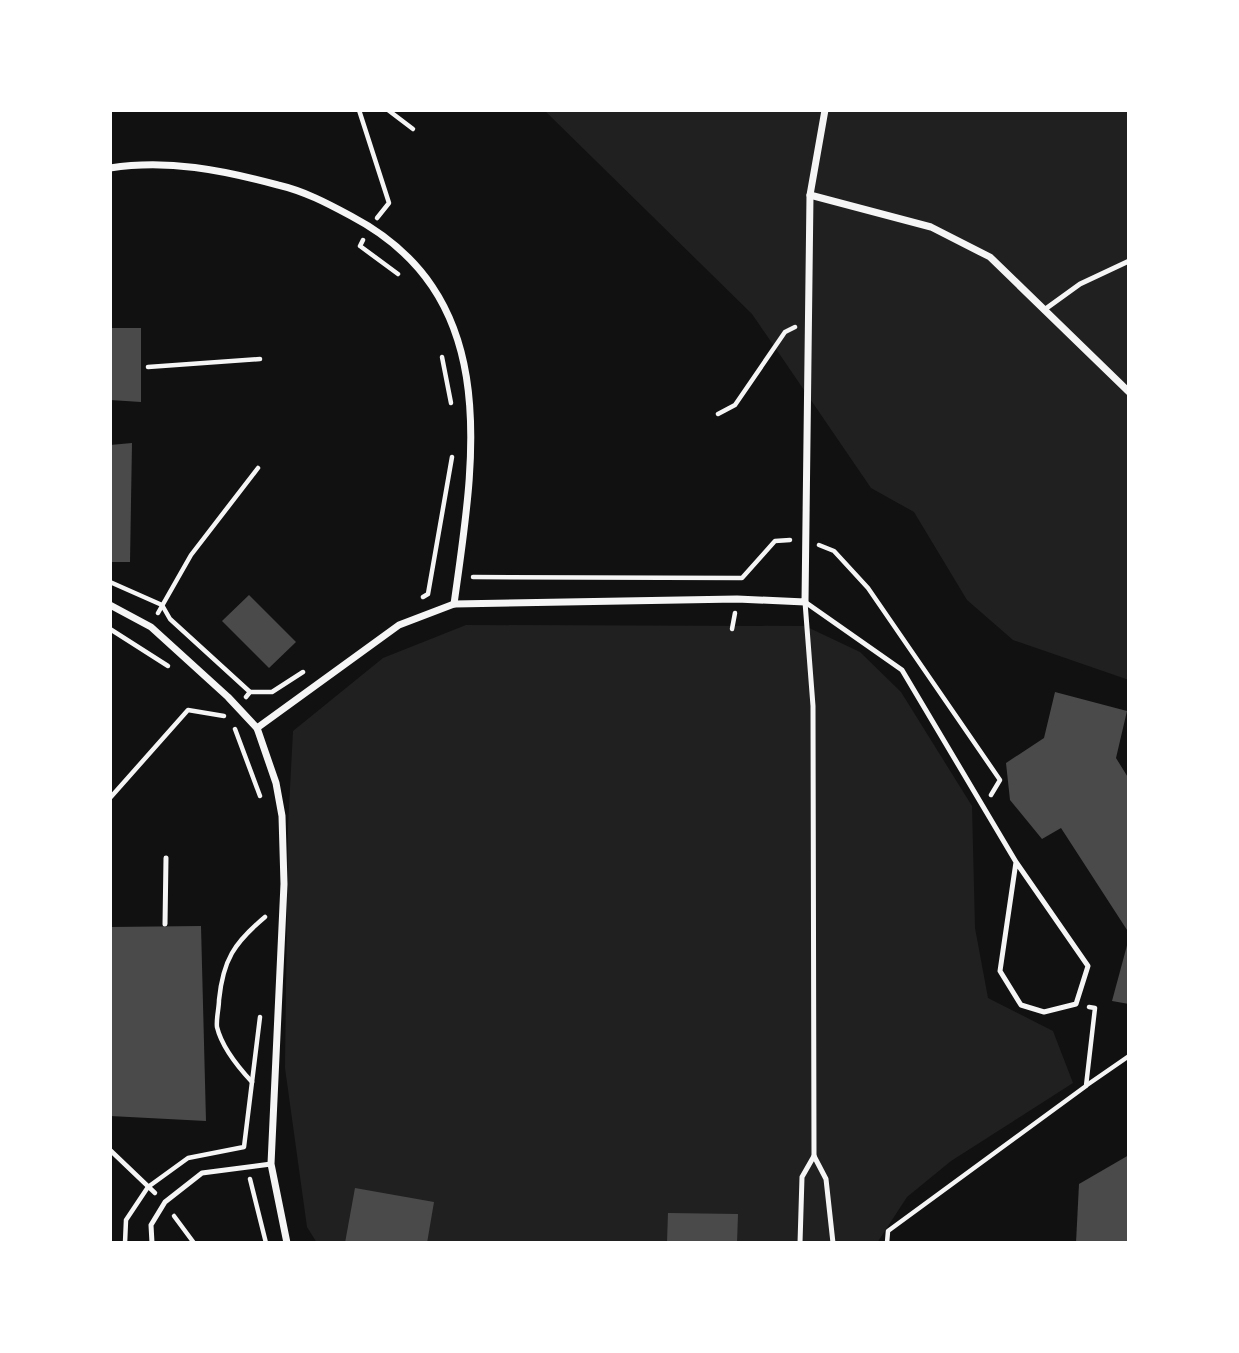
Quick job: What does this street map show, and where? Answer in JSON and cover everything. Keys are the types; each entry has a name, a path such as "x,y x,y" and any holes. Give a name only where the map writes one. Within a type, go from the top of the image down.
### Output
{"street":[{"path":"257,728 398,625 454,604 737,599 805,602 810,195 825,110"},
{"path":"110,168 135,164 181,165 227,172 314,196 371,226 402,250 425,276 450,314 468,380 473,426 470,482 454,604"},
{"path":"810,195 931,227 990,257 1129,392"},
{"path":"110,605 151,627 238,707 257,728 275,783 282,816 284,884 271,1164 287,1243"}],"lane":[{"path":"1044,310 1080,284 1129,261"},
{"path":"805,602 902,670 1016,862 1088,966 1076,1004 1044,1012 1021,1005 1000,971 1016,862"},
{"path":"805,602 813,706 814,1156 826,1179 832,1243"},
{"path":"165,924 166,858"},
{"path":"800,1243 802,1177 814,1156"},
{"path":"152,1243 151,1225 165,1202 202,1173 271,1164"}],"path":[{"path":"359,110 388,203 360,246 409,282"},
{"path":"388,110 413,129"},
{"path":"718,414 735,405 785,332 808,320"},
{"path":"441,351 451,405"},
{"path":"148,367 260,359"},
{"path":"417,601 428,594 454,445"},
{"path":"149,654 151,627 191,555 258,468"},
{"path":"110,629 176,672"},
{"path":"238,707 250,692 272,692 305,671"},
{"path":"110,798 188,710 231,718"},
{"path":"222,710 231,718 265,807"},
{"path":"265,907 265,929"},
{"path":"253,1083 233,1061 217,1026 220,989 229,955 245,934 265,917"},
{"path":"1076,1004 1095,1008 1086,1086"},
{"path":"260,1016 244,1147 265,1243"},
{"path":"887,1243 888,1231 1129,1056"},
{"path":"125,1243 126,1220 148,1186 188,1158 244,1147"},
{"path":"110,1150 148,1186"}],"shaded area":[{"path":"544,110 1129,110 1129,680 1013,640 967,600 914,512 871,488 752,314"},
{"path":"466,625 805,626 860,652 901,692 972,806 975,928 988,998 1053,1031 1073,1083 951,1161 907,1197 877,1243 317,1243 307,1227 285,1068 288,827 293,731 383,658"}],"building":[{"path":"110,328 141,328 141,402 110,400"},
{"path":"132,443 130,562 110,562 110,445"},
{"path":"249,595 296,642 269,668 222,621"},
{"path":"1055,692 1127,711 1116,758 1129,779 1129,933 1061,828 1042,839 1010,800 1006,763 1044,738"},
{"path":"201,926 206,1121 110,1116 110,927"},
{"path":"1129,938 1129,1004 1112,1001"},
{"path":"1129,1155 1129,1243 1076,1243 1079,1184"},
{"path":"355,1188 434,1202 427,1243 345,1243"},
{"path":"668,1213 738,1214 737,1243 667,1243"}]}
